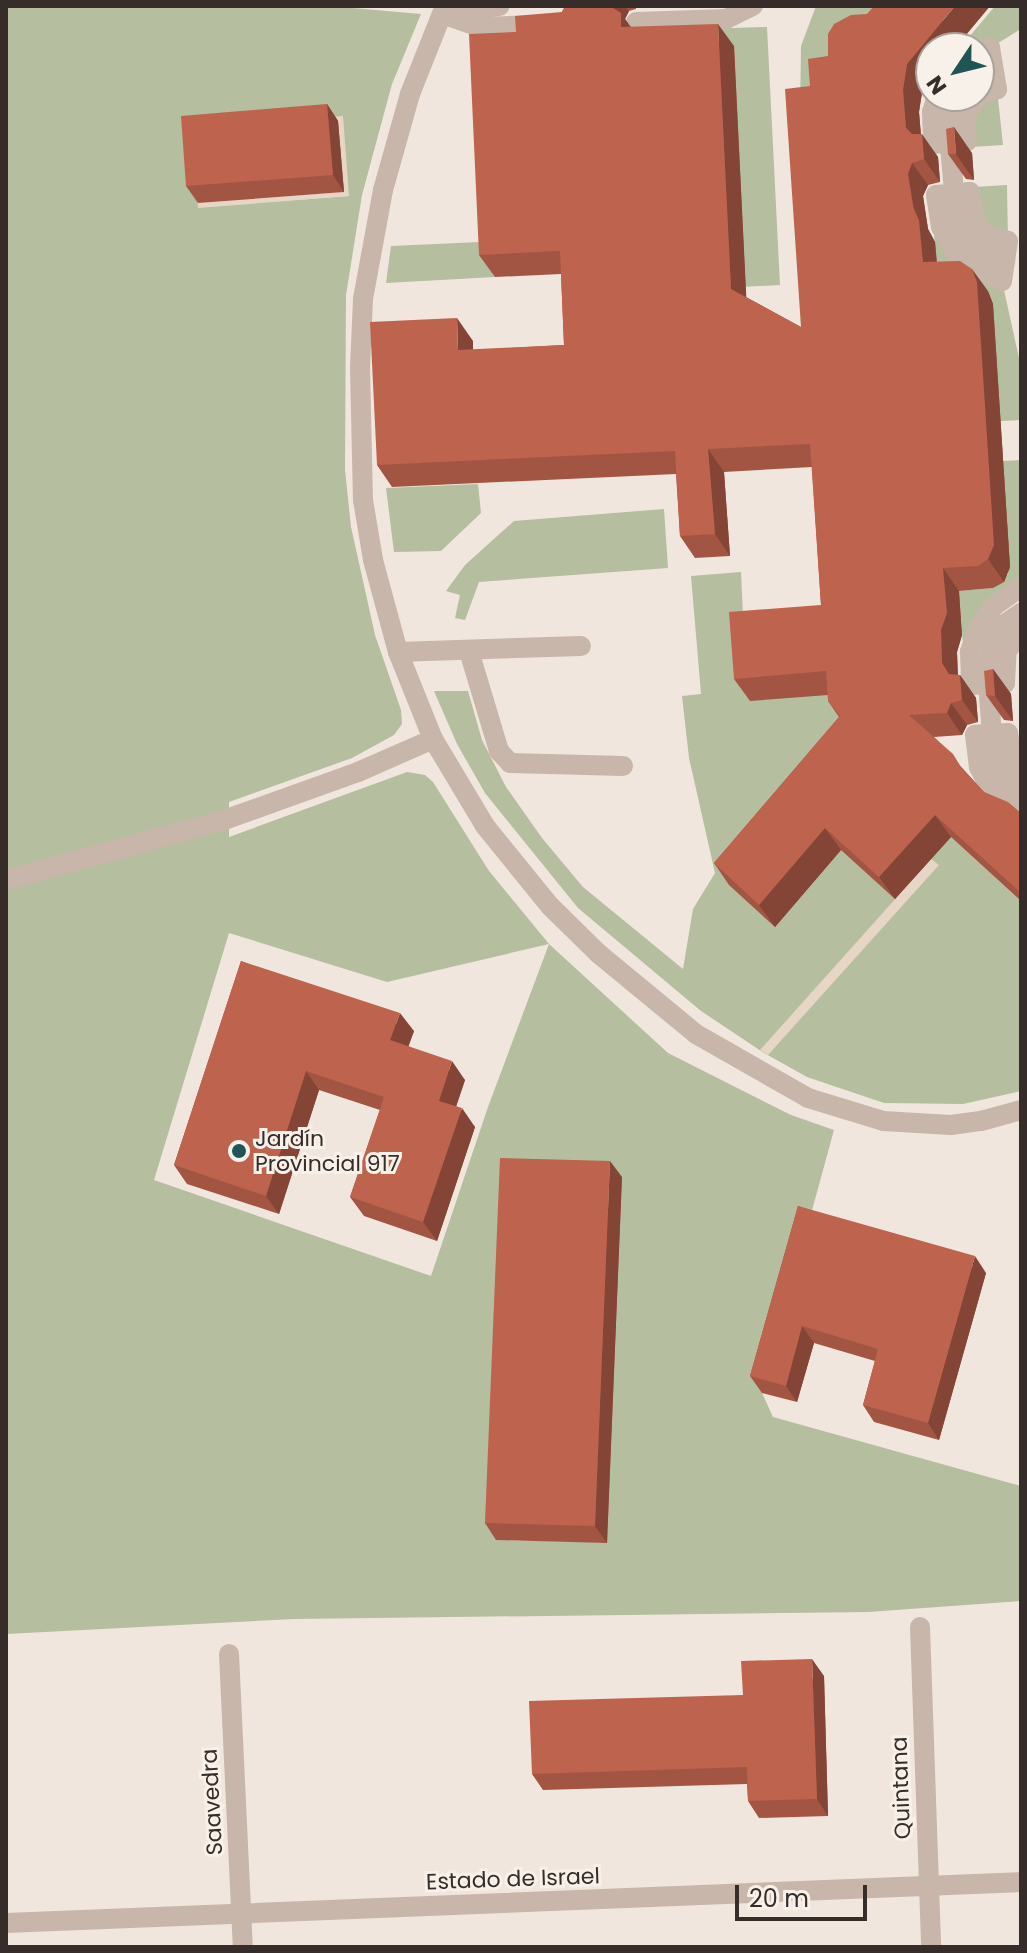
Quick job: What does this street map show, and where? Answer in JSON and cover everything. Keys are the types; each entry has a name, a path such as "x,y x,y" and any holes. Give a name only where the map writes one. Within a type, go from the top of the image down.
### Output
{"street":[{"path":"444,10 499,6"},
{"path":"636,22 726,19 753,6"},
{"path":"444,10 480,27 570,24"},
{"path":"444,10 410,94 383,190 363,299 360,383 363,500 373,560 398,652 433,739 485,826 550,906 641,991 708,1041 808,1098 883,1121 951,1125 1021,1110"},
{"path":"932,112 933,144 967,141 965,117 968,112"},
{"path":"950,112 948,143 952,193"},
{"path":"970,192 977,226 991,237 1008,241 1002,281 973,267 947,241 937,211 936,195 952,193 970,192"},
{"path":"1021,587 994,606 980,624 970,652 971,685 1005,683 1007,650 1021,635"},
{"path":"1021,613 1003,625 991,643 988,684 998,770 1021,795"},
{"path":"398,652 581,646"},
{"path":"469,651 499,751 510,763 623,766"},
{"path":"1021,773 1012,758 1008,733 975,735 979,767 986,781 1009,805 1021,812"},
{"path":"6,880 224,820 358,772 433,739"},
{"name":"Quintana","path":"920,1627 931,1947"},
{"name":"Saavedra","path":"229,1654 243,1947"},
{"name":"Estado de Israel","path":"6,1923 1021,1882"}],"green space":[{"path":"6,6 330,6 421,14 392,84 362,195 346,295 345,470 351,527 375,635 401,710 402,724 394,735 352,758 229,802 229,837 407,772 425,775 433,782 489,871 549,944 668,1053 791,1115 834,1130 762,1393 773,1417 1021,1486 1021,1601 868,1612 294,1619 6,1634","holes":["192,128 349,196 198,207","229,933 387,982 549,944 488,1107 431,1276 154,1180","622,1178 607,1542 496,1539"]},
{"path":"816,6 908,6 800,111 801,46"},
{"path":"995,6 1021,6 1021,29 995,45 995,32 973,32"},
{"path":"767,27 780,285 705,289 744,265 734,46 636,31"},
{"path":"995,90 1003,145 971,147 968,112 995,112"},
{"path":"1007,185 1008,241 991,237 974,187"},
{"path":"931,195 1002,281 1021,367 1021,420 1000,421 993,305 988,291 982,286 938,285"},
{"path":"480,242 495,277 386,283 391,246"},
{"path":"1021,460 1021,587 994,606 966,685 959,591 993,588 1008,574 1003,461"},
{"path":"478,484 481,513 441,551 394,552 386,488"},
{"path":"664,509 668,568 479,582 465,620 455,618 460,595 446,591 465,565 514,521"},
{"path":"741,572 743,615 842,694 886,797 950,836 1021,901 1021,1091 963,1104 884,1103 807,1077 764,1053 701,1011 578,908 485,793 457,744 434,691 468,691 482,740 506,787 542,838 583,887 683,969 693,909 715,873 689,758 682,696 701,694 691,576"}],"shaded area":[{"path":"343,116 349,196 198,208 198,203 344,192 192,128"},
{"path":"931,859 939,865 768,1055 760,1050"}],"building":[{"path":"565,6 610,6 621,13 621,27 718,24 731,289 801,327 785,89 810,86 808,59 828,56 828,34 834,24 851,15 867,14 874,6 955,6 933,32 915,32 915,54 907,64 903,90 906,128 912,134 922,134 924,159 912,163 908,174 913,207 919,220 923,262 960,261 972,269 977,282 994,545 988,559 978,566 943,568 947,613 941,630 942,663 949,674 960,675 962,700 951,703 947,713 909,715 953,754 984,792 1008,802 1021,813 1021,893 935,815 879,877 825,828 759,905 714,863 840,716 828,701 826,671 734,679 729,612 821,605 810,444 708,449 715,534 680,536 675,451 377,465 370,322 457,318 458,350 564,345 560,251 479,255 469,34 516,32 515,16 562,12"},
{"path":"327,104 333,175 186,186 181,116"},
{"path":"954,127 956,154 948,154 946,129"},
{"path":"993,669 995,696 986,695 984,671"},
{"path":"241,961 400,1013 390,1040 452,1061 439,1101 462,1108 423,1222 350,1197 384,1097 306,1071 266,1196 174,1165"},
{"path":"500,1158 610,1161 595,1526 485,1523"},
{"path":"798,1206 975,1256 928,1423 863,1405 878,1349 802,1326 786,1386 750,1376"},
{"path":"812,1659 817,1799 748,1801 747,1767 532,1774 529,1701 743,1695 741,1661"}],"place":[{"name":"Jardín Provincial 917","path":"239,1151"}]}
